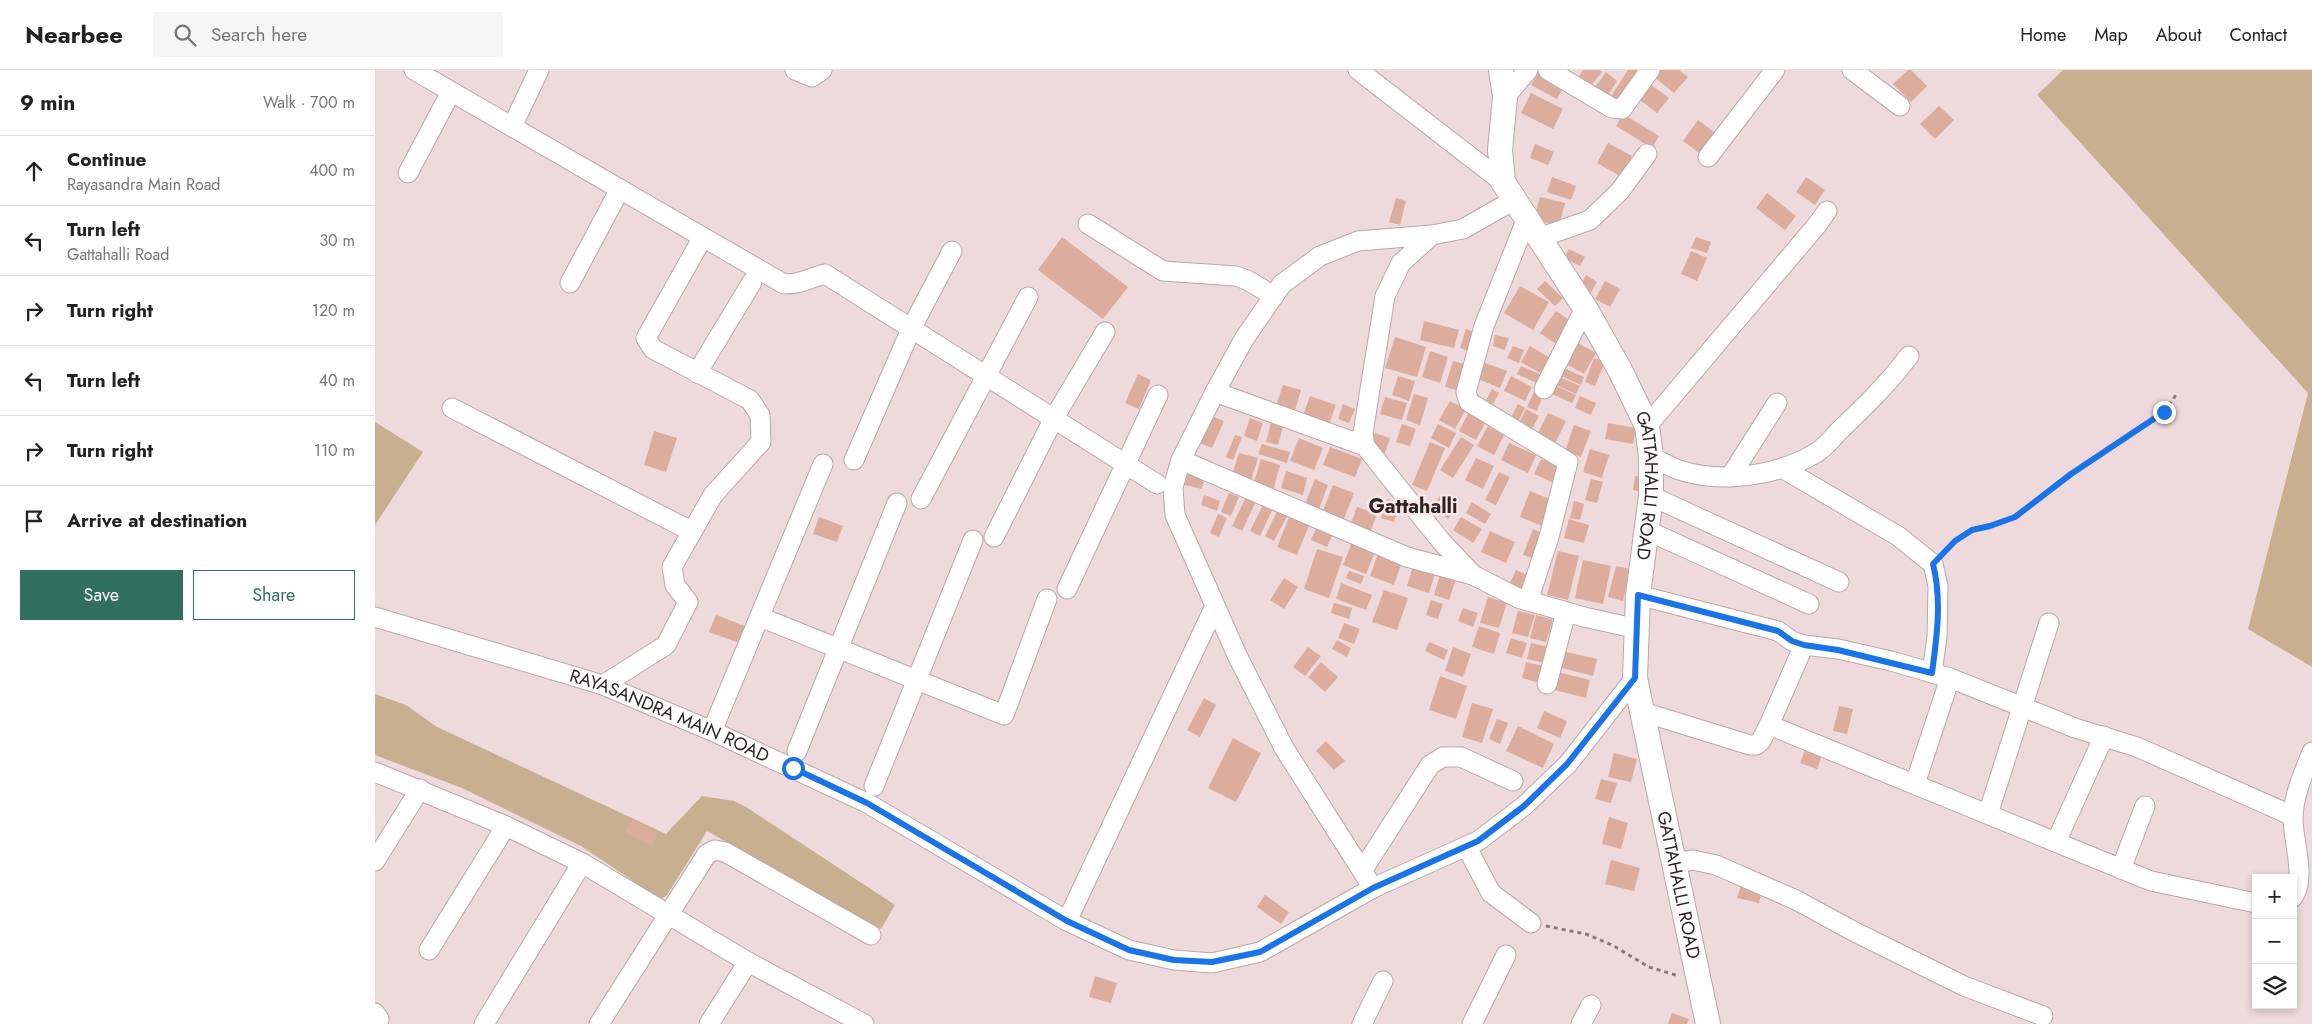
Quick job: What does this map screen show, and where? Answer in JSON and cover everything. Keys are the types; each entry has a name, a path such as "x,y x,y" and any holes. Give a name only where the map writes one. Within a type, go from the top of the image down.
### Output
{"main road":[{"name":"GATTAHALLI ROAD","path":"1501,70 1505,97 1500,150 1515,200 1585,308 1620,370 1647,426 1651,457 1651,496 1638,595 1635,678 1640,711 1708,1024"}],"street":[{"path":"413,70 784,284 800,284 815,276 825,274 912,327 1157,484"},
{"path":"512,126 539,70"},
{"path":"795,70 812,77 822,70"},
{"path":"1358,70 1515,200"},
{"path":"1505,97 1528,70"},
{"path":"1548,70 1612,108 1622,109 1650,70"},
{"path":"1709,157 1775,70"},
{"path":"1852,70 1900,106"},
{"path":"408,173 451,92"},
{"path":"1539,238 1590,220 1620,191 1647,154"},
{"path":"570,283 621,190"},
{"path":"1373,888 1284,748 1237,655 1175,515 1173,486 1181,460 1244,338 1283,284 1319,256 1358,241 1432,235 1463,229 1515,200"},
{"path":"1515,200 1466,392 1469,402 1568,462 1549,537 1528,601"},
{"path":"1647,426 1827,211"},
{"path":"1089,224 1163,270 1236,276 1247,280 1274,296"},
{"path":"1432,235 1401,263 1385,296 1363,433 1365,446 1441,541 1473,575"},
{"path":"603,685 667,645 688,602 675,585 672,567 713,495 761,442 760,415 750,400 653,349 646,338 703,237"},
{"path":"854,460 912,327 952,251"},
{"path":"697,373 752,282"},
{"path":"921,500 1028,297"},
{"path":"1544,390 1585,308"},
{"path":"994,537 1054,418 1105,332"},
{"path":"1651,457 1679,470 1711,476 1731,477 1782,468 1817,453 1853,418 1909,356"},
{"path":"1215,392 1365,446"},
{"path":"1067,589 1159,395"},
{"path":"1731,477 1777,403"},
{"path":"452,408 691,531"},
{"path":"1181,460 1407,558 1473,575 1518,598 1566,612 1638,629"},
{"path":"713,731 823,464"},
{"path":"1782,468 1898,536 1933,564 1938,586 1937,638 1941,675 1915,784"},
{"path":"1651,496 1839,582"},
{"path":"797,751 897,503"},
{"path":"1646,530 1809,604"},
{"path":"874,786 973,540"},
{"path":"1638,595 1778,631 1792,641 1804,645 1847,651 1941,675 2075,728 2137,747 2293,816"},
{"path":"760,617 1004,715 1047,599"},
{"path":"1067,921 1215,606"},
{"path":"1547,684 1566,612"},
{"name":"RAYASANDRA MAIN ROAD","path":"375,617 603,685 713,731 867,803 1067,921 1129,950 1174,960 1212,962 1260,952 1373,888 1478,841 1524,806 1567,764 1635,678"},
{"path":"1988,814 2049,623"},
{"path":"1640,711 1750,745 1756,745 1761,741 1769,725 1804,645"},
{"path":"1769,725 2151,881 2252,902"},
{"path":"2056,842 2104,736"},
{"path":"2297,883 2293,816 2300,784 2312,752"},
{"path":"1362,871 1429,765 1443,757 1461,757 1513,781"},
{"path":"375,772 506,826 582,863 748,962 833,1017 865,1024"},
{"path":"375,861 420,789"},
{"path":"2121,868 2145,806"},
{"path":"429,950 506,826"},
{"path":"1466,846 1491,893 1531,923"},
{"path":"599,1024 707,854 715,850 725,852 871,936"},
{"path":"1673,863 1693,860 1716,865 1796,900 1853,931 1964,986 2043,1016"},
{"path":"484,1024 582,863"},
{"path":"1472,1024 1506,954"},
{"path":"709,1024 748,962"},
{"path":"1362,1024 1383,982"},
{"path":"1581,1024 1591,1005"},
{"path":"375,1013 379,1019 378,1024"}],"path":[{"path":"1933,564 1955,541 1972,530 2015,517 2071,474 2164,412 2179,392"},
{"path":"1531,923 1586,934 1612,945 1649,967 1700,983"}],"shaded area":[{"path":"2063,70 2312,70 2312,667 2248,629 2308,393 2037,95"},
{"path":"375,422 423,452 375,525"},
{"path":"375,694 406,705 437,727 666,834 702,796 734,801 895,905 881,929 707,831 667,895 663,898 657,897 581,846 462,788 375,755"}],"building":[{"path":"1540,70 1566,82 1557,99 1531,85"},
{"path":"1583,70 1599,70 1602,72 1589,88 1578,78"},
{"path":"1628,70 1645,70 1619,106 1609,99"},
{"path":"1660,70 1679,70 1688,77 1674,93 1654,77"},
{"path":"1908,70 1911,70 1927,86 1911,102 1893,84"},
{"path":"1606,72 1617,81 1607,97 1595,87"},
{"path":"1651,85 1669,98 1657,113 1640,100"},
{"path":"1531,93 1563,109 1553,129 1521,113"},
{"path":"1939,106 1954,120 1935,139 1920,124"},
{"path":"1623,114 1659,136 1652,148 1616,126"},
{"path":"1698,120 1718,135 1702,155 1683,141"},
{"path":"1608,143 1632,156 1620,176 1597,163"},
{"path":"1535,144 1554,152 1548,165 1530,158"},
{"path":"1552,177 1576,186 1571,200 1547,192"},
{"path":"1806,177 1825,190 1815,205 1796,192"},
{"path":"1767,193 1796,216 1785,230 1756,208"},
{"path":"1540,197 1565,203 1559,226 1534,219"},
{"path":"1396,198 1406,201 1400,225 1389,222"},
{"path":"1062,237 1128,287 1103,319 1038,270"},
{"path":"1696,237 1711,242 1707,253 1691,248"},
{"path":"1569,249 1585,257 1580,266 1564,258"},
{"path":"1691,251 1707,258 1697,281 1681,274"},
{"path":"1586,275 1597,282 1589,296 1578,290"},
{"path":"1545,281 1563,298 1555,306 1537,289"},
{"path":"1605,281 1620,289 1610,307 1595,299"},
{"path":"1520,286 1549,302 1533,330 1504,313"},
{"path":"1556,311 1574,323 1559,346 1540,333"},
{"path":"1424,321 1459,330 1454,348 1420,340"},
{"path":"1466,329 1481,334 1475,353 1460,348"},
{"path":"1495,335 1509,338 1505,350 1493,346"},
{"path":"1395,337 1426,347 1417,377 1385,368"},
{"path":"1578,343 1596,353 1584,374 1566,364"},
{"path":"1513,346 1524,350 1519,363 1507,358"},
{"path":"1530,346 1550,358 1542,374 1521,362"},
{"path":"1430,351 1448,357 1440,383 1422,377"},
{"path":"1594,358 1605,362 1595,386 1585,382"},
{"path":"1453,361 1472,366 1463,392 1445,387"},
{"path":"1485,363 1507,371 1500,388 1478,379"},
{"path":"1521,366 1546,377 1542,386 1517,374"},
{"path":"1564,368 1584,377 1581,385 1561,376"},
{"path":"1138,374 1151,380 1139,409 1125,403"},
{"path":"1398,376 1415,381 1409,401 1392,395"},
{"path":"1511,376 1532,387 1525,401 1504,391"},
{"path":"1560,377 1580,386 1576,394 1556,385"},
{"path":"1283,385 1301,390 1293,417 1274,412"},
{"path":"1556,386 1576,395 1572,403 1552,394"},
{"path":"1536,387 1545,391 1537,411 1527,407"},
{"path":"1492,389 1499,393 1492,406 1485,402"},
{"path":"1414,394 1428,398 1420,425 1406,420"},
{"path":"1310,396 1336,405 1327,430 1301,421"},
{"path":"1580,396 1596,403 1591,415 1575,408"},
{"path":"1385,397 1407,403 1402,420 1380,414"},
{"path":"1450,401 1466,409 1455,429 1439,420"},
{"path":"1343,404 1355,409 1349,423 1338,419"},
{"path":"1518,404 1525,408 1517,423 1510,419"},
{"path":"1526,409 1539,416 1531,431 1518,425"},
{"path":"1469,412 1486,421 1476,440 1459,431"},
{"path":"1548,413 1566,421 1555,444 1537,435"},
{"path":"1209,415 1224,421 1212,448 1197,442"},
{"path":"1250,418 1263,423 1257,441 1244,436"},
{"path":"1271,423 1283,427 1278,445 1266,442"},
{"path":"1608,423 1636,428 1633,444 1605,439"},
{"path":"1402,424 1416,429 1410,446 1396,442"},
{"path":"1438,424 1456,433 1449,448 1431,438"},
{"path":"1574,425 1591,431 1581,457 1565,451"},
{"path":"1488,426 1504,435 1494,455 1477,446"},
{"path":"654,431 677,438 666,472 644,465"},
{"path":"1375,433 1390,438 1385,453 1369,448"},
{"path":"1235,435 1242,437 1233,460 1226,457"},
{"path":"1461,437 1474,445 1453,478 1440,470"},
{"path":"1299,438 1323,448 1314,470 1290,461"},
{"path":"1430,442 1445,448 1427,491 1412,485"},
{"path":"1509,443 1536,455 1528,473 1501,460"},
{"path":"1262,444 1290,452 1287,463 1258,454"},
{"path":"1330,447 1362,459 1355,477 1323,465"},
{"path":"1590,449 1609,455 1602,478 1583,472"},
{"path":"1239,453 1258,458 1250,484 1231,478"},
{"path":"1476,458 1494,466 1483,489 1465,480"},
{"path":"1261,459 1280,465 1273,491 1253,485"},
{"path":"1541,459 1565,469 1558,485 1534,474"},
{"path":"1189,470 1205,474 1202,489 1185,485"},
{"path":"1286,471 1307,478 1303,495 1281,488"},
{"path":"1499,472 1510,477 1496,505 1485,500"},
{"path":"1635,476 1645,477 1642,492 1633,490"},
{"path":"1315,479 1328,485 1319,509 1305,504"},
{"path":"1591,479 1603,482 1597,503 1585,500"},
{"path":"1333,485 1354,493 1343,521 1322,513"},
{"path":"1530,491 1557,502 1547,528 1520,517"},
{"path":"1229,493 1239,497 1231,516 1221,512"},
{"path":"1204,495 1220,501 1217,511 1201,505"},
{"path":"1247,495 1257,499 1242,531 1232,526"},
{"path":"1441,495 1457,508 1448,519 1432,506"},
{"path":"1266,499 1275,504 1260,536 1250,531"},
{"path":"1387,499 1400,503 1394,522 1381,518"},
{"path":"1574,501 1584,504 1580,520 1570,518"},
{"path":"1472,502 1491,514 1485,524 1466,513"},
{"path":"1280,505 1290,510 1274,541 1265,536"},
{"path":"1357,507 1377,514 1370,533 1350,526"},
{"path":"1292,510 1312,518 1297,555 1277,547"},
{"path":"1218,514 1227,518 1219,537 1210,533"},
{"path":"819,517 843,526 837,542 813,534"},
{"path":"1461,517 1482,529 1473,543 1453,530"},
{"path":"1569,519 1589,525 1584,543 1564,538"},
{"path":"1319,521 1335,529 1327,547 1311,540"},
{"path":"1533,529 1547,535 1538,560 1523,555"},
{"path":"1490,531 1515,542 1506,563 1481,552"},
{"path":"1354,537 1377,547 1366,574 1343,565"},
{"path":"1317,549 1343,557 1329,598 1304,589"},
{"path":"1379,551 1403,559 1394,585 1370,576"},
{"path":"1558,551 1579,556 1568,600 1547,595"},
{"path":"1583,560 1611,566 1603,604 1575,598"},
{"path":"1414,563 1436,570 1429,593 1407,586"},
{"path":"1616,566 1630,569 1623,601 1608,597"},
{"path":"1516,570 1534,578 1527,593 1509,585"},
{"path":"1349,571 1364,576 1361,584 1346,578"},
{"path":"1441,571 1457,576 1449,600 1434,595"},
{"path":"1284,578 1298,587 1284,609 1270,600"},
{"path":"1341,583 1372,595 1366,610 1336,599"},
{"path":"1384,590 1408,598 1397,630 1372,622"},
{"path":"1488,597 1507,603 1499,628 1480,623"},
{"path":"1431,600 1443,604 1438,619 1426,615"},
{"path":"1334,603 1352,608 1349,619 1331,613"},
{"path":"1463,608 1478,613 1473,627 1458,621"},
{"path":"1518,611 1535,615 1528,637 1512,633"},
{"path":"716,615 745,626 739,643 709,632"},
{"path":"1536,615 1553,620 1546,642 1530,638"},
{"path":"1344,623 1360,629 1354,644 1338,638"},
{"path":"1479,626 1500,633 1494,654 1472,647"},
{"path":"1511,638 1527,643 1522,658 1506,653"},
{"path":"1337,640 1351,648 1347,657 1332,649"},
{"path":"1429,642 1448,650 1444,660 1425,651"},
{"path":"1531,643 1553,648 1549,664 1527,659"},
{"path":"1308,647 1321,656 1305,676 1293,667"},
{"path":"1453,647 1471,654 1463,677 1445,671"},
{"path":"1558,650 1597,659 1593,676 1554,666"},
{"path":"1321,662 1338,677 1325,692 1308,677"},
{"path":"1526,662 1547,667 1543,684 1522,678"},
{"path":"1554,671 1590,680 1586,698 1550,689"},
{"path":"1440,676 1467,686 1456,719 1429,710"},
{"path":"1204,698 1216,705 1200,737 1187,730"},
{"path":"1472,703 1493,709 1482,743 1462,737"},
{"path":"1839,706 1853,709 1847,734 1833,731"},
{"path":"1544,711 1567,721 1560,738 1537,728"},
{"path":"1497,719 1508,723 1500,744 1489,739"},
{"path":"1518,726 1554,744 1543,768 1506,751"},
{"path":"1233,738 1261,753 1236,802 1208,788"},
{"path":"1326,741 1345,761 1334,770 1316,751"},
{"path":"1808,742 1825,747 1817,769 1800,763"},
{"path":"1614,753 1637,759 1631,782 1608,777"},
{"path":"1601,779 1617,783 1611,803 1595,799"},
{"path":"1609,817 1628,823 1621,849 1602,844"},
{"path":"632,819 658,834 652,846 625,832"},
{"path":"1611,860 1640,868 1634,891 1605,884"},
{"path":"1742,882 1763,887 1759,903 1737,898"},
{"path":"1265,895 1289,912 1281,924 1257,907"},
{"path":"1095,976 1117,983 1111,1003 1089,997"},
{"path":"1672,1013 1689,1019 1687,1024 1668,1024"}],"district":[{"name":"Gattahalli","path":"1413,506"}],"route":[{"path":"793,768 867,803 1067,921 1129,950 1174,960 1212,962 1260,952 1400,874 1478,841 1524,806 1567,764 1635,678 1638,595 1778,631 1792,641 1804,645 1891,661 1932,673 1937,638 1938,586 1933,564 1955,541 1972,530 2015,517 2071,474 2164,412"}]}
